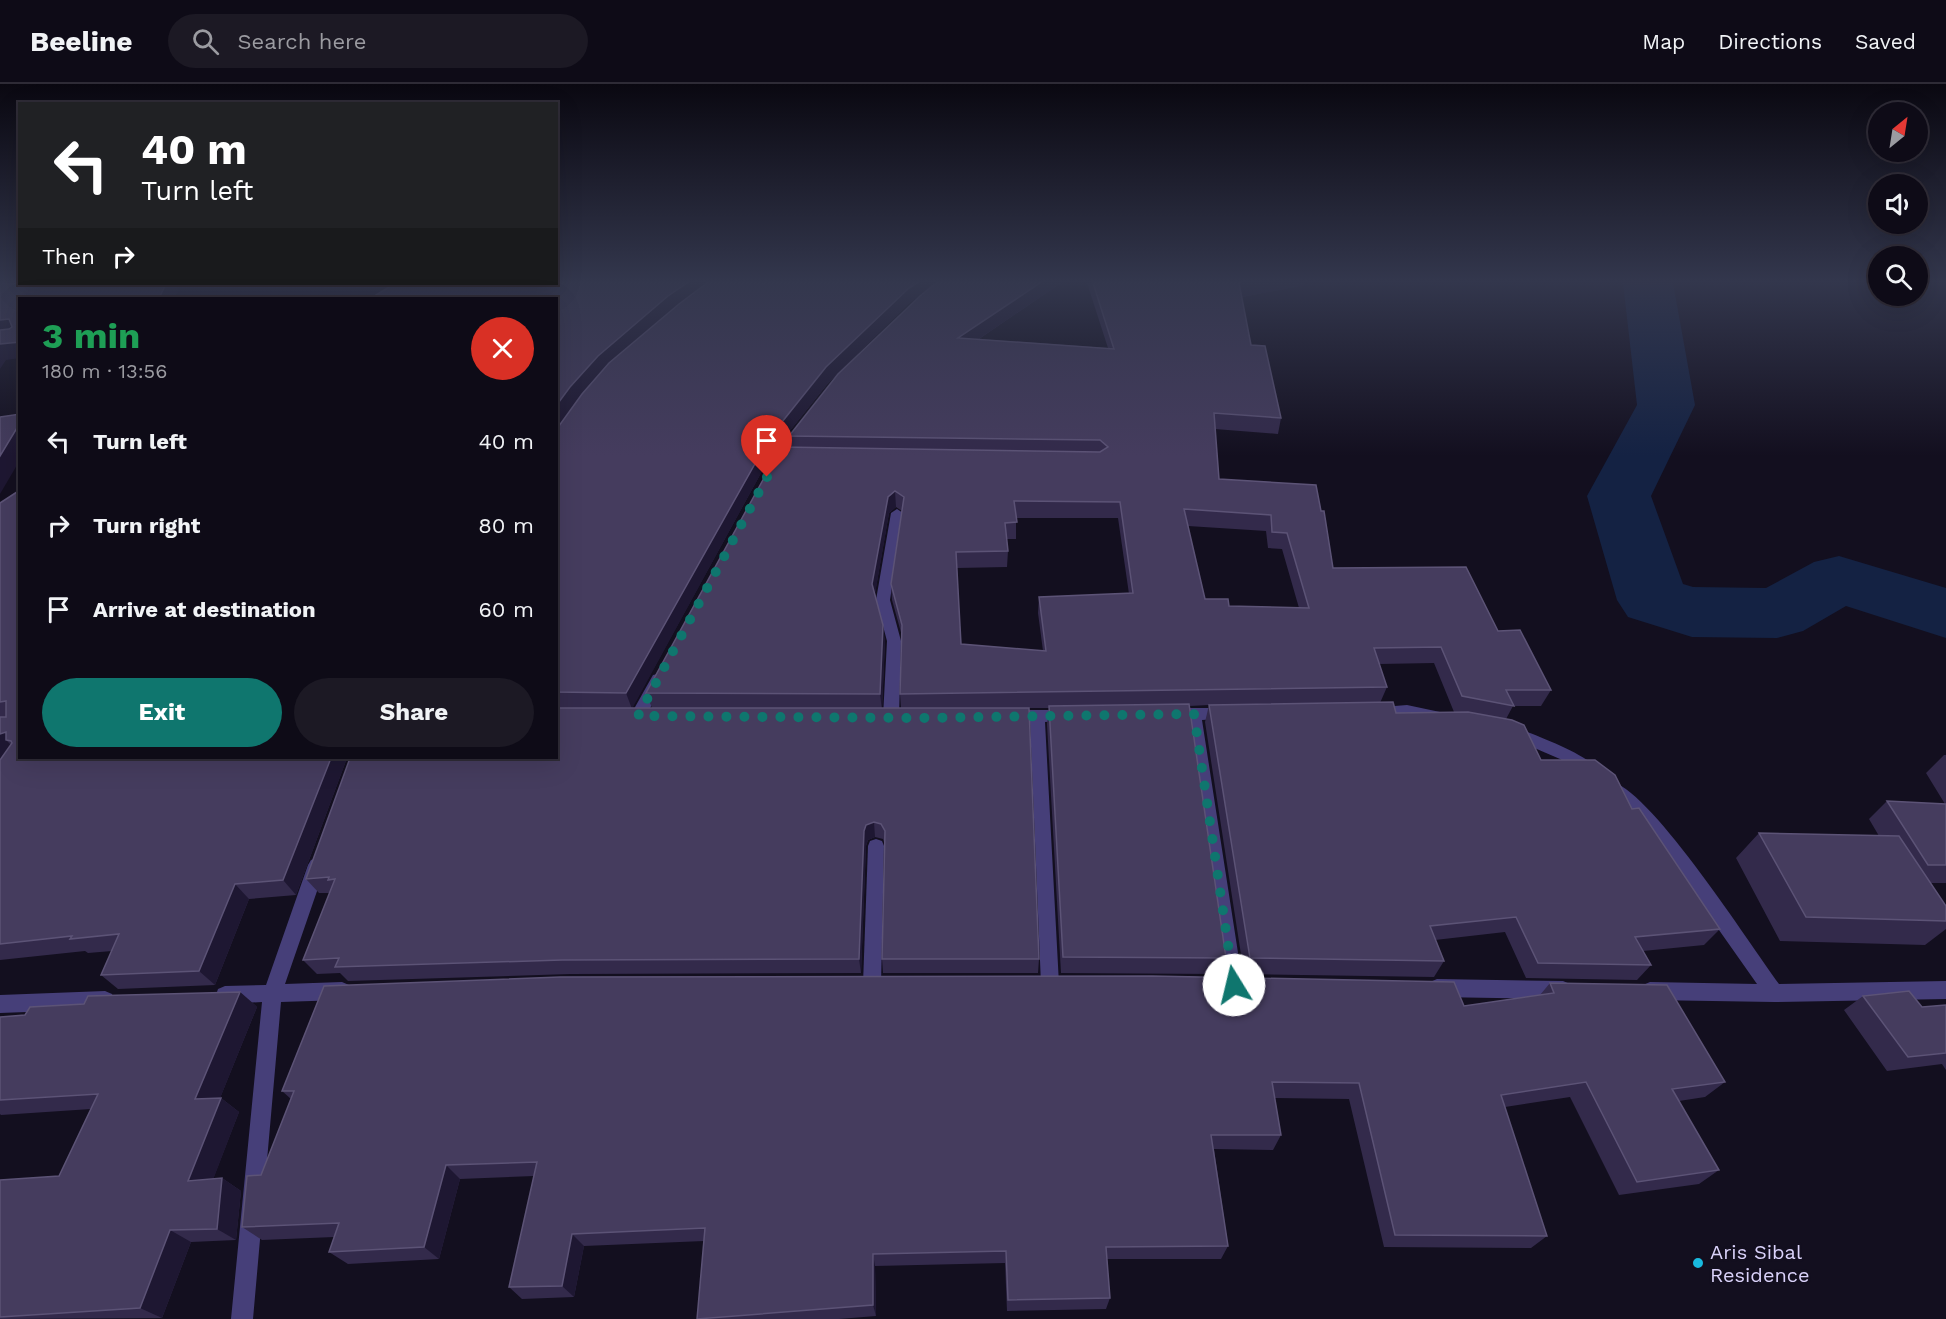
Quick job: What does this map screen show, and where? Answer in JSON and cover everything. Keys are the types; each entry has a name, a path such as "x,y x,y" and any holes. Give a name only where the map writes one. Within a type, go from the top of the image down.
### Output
{"street":[{"path":"897,513 884,600 894,641 885,717 909,718"},
{"path":"661,716 632,716 666,664"},
{"path":"1359,712 1407,711 1447,718"},
{"path":"1154,714 1241,714"},
{"path":"1194,714 1234,985"},
{"path":"990,717 1084,715"},
{"path":"1037,716 1050,984"},
{"path":"1496,728 1566,755 1594,772 1635,806 1663,837 1774,993"},
{"path":"872,984 876,846"},
{"path":"242,1319 272,994 323,850"},
{"path":"849,984 891,984"},
{"path":"1027,984 1072,984"},
{"path":"1212,984 1257,985"},
{"path":"1421,988 1586,990"},
{"path":"1633,991 1774,993 1946,990"},
{"path":"201,996 356,991"},
{"path":"0,1004 118,999"}],"building":[{"path":"0,341 18,341 18,342 0,344"},
{"path":"558,341 616,341 598,356 558,403"},
{"path":"636,341 854,341 826,367 770,437 626,693 558,692 558,427 582,394 609,363"},
{"path":"873,341 995,341 1114,349 1111,341 1250,341 1251,345 1265,346 1281,418 1214,413 1219,479 1316,485 1321,511 1324,511 1333,568 1466,567 1498,631 1520,630 1551,690 1506,690 1514,706 1462,696 1441,647 1374,648 1387,687 900,694 902,625 891,584 904,497 895,491 888,497 872,584 883,625 880,694 646,693 781,447 1100,452 1108,447 1100,440 789,436 838,374","holes":["1014,501 1120,502 1133,593 1039,597 1046,651 961,644 956,552 1008,551 1005,523 1017,522","1184,509 1271,515 1272,532 1287,533 1309,608 1229,606 1228,599 1205,599"]},
{"path":"18,414 18,426 0,456 0,417"},
{"path":"18,491 18,759 331,759 283,880 235,884 199,971 101,975 119,934 70,939 72,936 0,944 0,760 12,743 6,740 6,732 0,734 0,717 6,717 6,701 0,702 0,503"},
{"path":"1393,702 1396,713 1468,712 1512,720 1524,725 1541,760 1595,760 1615,775 1632,809 1639,808 1720,929 1635,937 1651,965 1538,963 1516,917 1430,926 1444,961 1250,958 1209,705"},
{"path":"1189,704 1226,958 1063,957 1049,706"},
{"path":"558,708 1029,708 1039,959 882,959 885,831 881,824 874,822 866,825 864,831 859,959 562,960 335,967 339,958 303,960 335,879 328,880 329,877 306,879 350,759 558,759"},
{"path":"1887,801 1946,804 1946,865 1928,865"},
{"path":"1759,833 1899,836 1946,906 1946,921 1806,917"},
{"path":"1152,976 1454,982 1464,1006 1554,993 1550,983 1667,985 1725,1082 1672,1089 1719,1170 1637,1182 1586,1082 1501,1095 1547,1236 1395,1235 1359,1083 1272,1082 1281,1135 1211,1135 1228,1246 1106,1247 1110,1298 1008,1300 1006,1251 873,1254 873,1305 697,1319 705,1228 572,1234 562,1286 509,1287 537,1162 446,1165 424,1247 329,1252 339,1223 242,1227 247,1176 261,1175 294,1091 282,1091 324,986 560,977"},
{"path":"1909,991 1922,1007 1946,1005 1946,1053 1908,1057 1863,996"},
{"path":"240,992 195,1099 221,1098 188,1181 222,1178 217,1229 170,1230 140,1308 0,1317 0,1180 59,1176 98,1094 0,1100 0,1017 25,1015 30,1007 84,1004 88,996"}],"waterway":[{"path":"1657,341 1666,405 1619,496 1653,600 1692,612 1777,613 1839,579 1946,613"}],"place":[{"name":"Aris Sibal Residence","path":"1698,1263"}],"route":[{"path":"767,477 638,716 918,718 1194,714 1234,985"}]}
